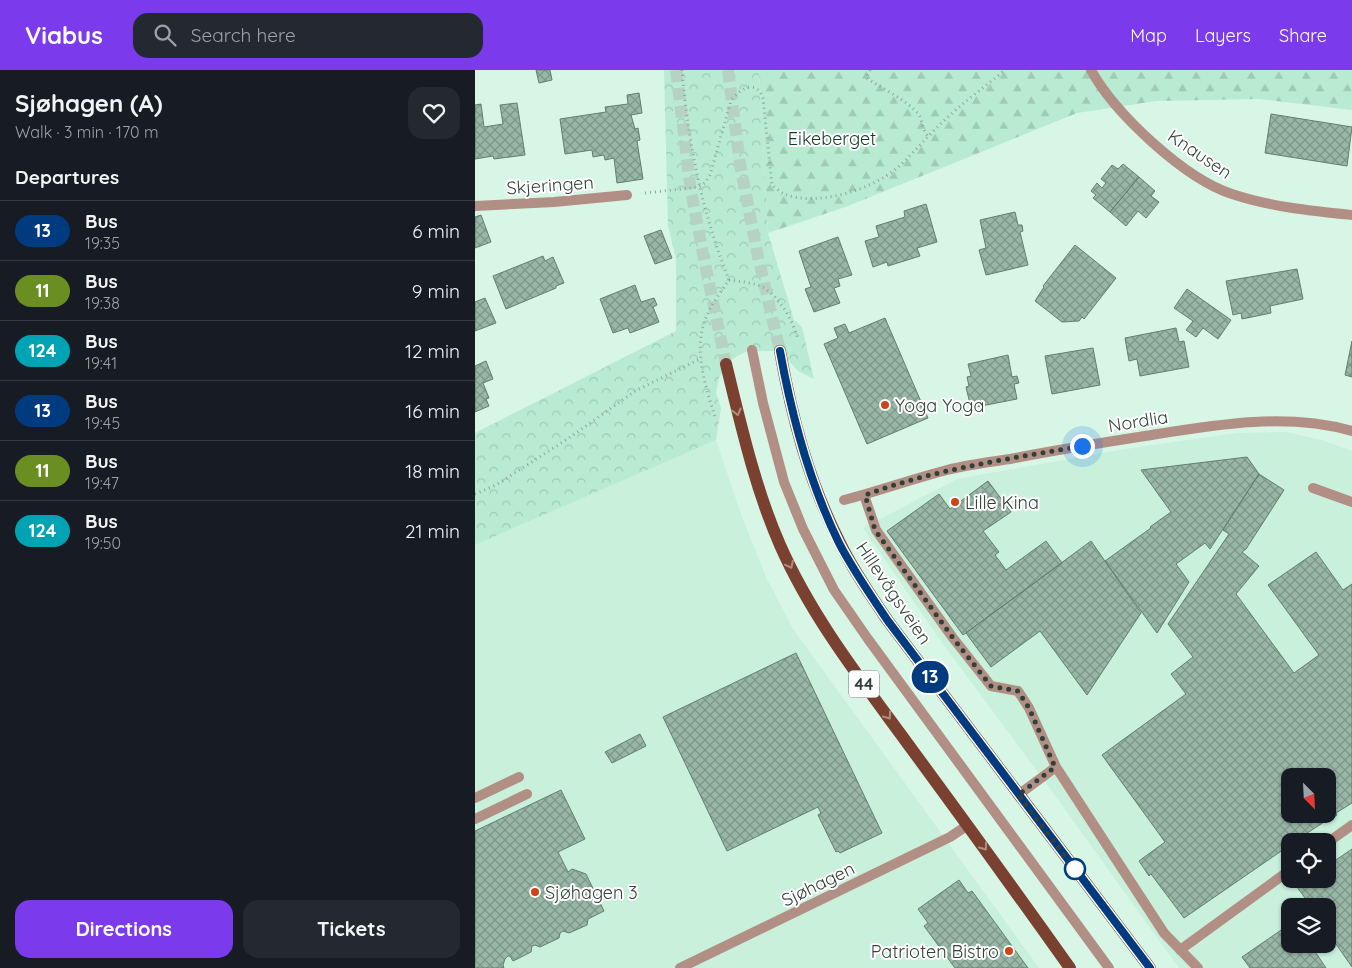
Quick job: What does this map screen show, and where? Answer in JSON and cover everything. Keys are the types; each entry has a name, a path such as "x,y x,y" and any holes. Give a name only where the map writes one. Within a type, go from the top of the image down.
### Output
{"main road":[{"name":"Hillevågsveien","path":"780,351 796,431 809,472 841,545 888,621 1150,968"},
{"name":"44","path":"726,364 740,422 760,489 780,544 806,597 845,657 1070,968"}],"street":[{"name":"Knausen","path":"1091,70 1117,106 1135,125 1181,165 1205,181 1230,194 1277,205 1352,215"},
{"name":"Skjeringen","path":"475,206 554,202 627,195"},
{"path":"752,350 763,403 784,482 803,529 834,590 868,640 1109,968"},
{"name":"Nordlia","path":"845,500 898,483 949,470 1202,427 1271,421 1331,425 1352,431"},
{"path":"1313,488 1352,502"},
{"path":"865,495 875,530 953,638 991,686 1018,691 1029,708 1055,767 1165,933 1198,968"},
{"path":"1018,795 1055,767"},
{"path":"475,798 519,777"},
{"path":"475,819 527,794"},
{"name":"Sjøhagen","path":"680,968 941,842 968,825"},
{"path":"1336,837 1352,826"},
{"path":"1180,950 1281,877"}],"path":[{"path":"870,70 866,78 900,98 919,115 923,131 928,136"},
{"path":"627,195 699,187 705,183 710,175 731,101 737,93 749,87 756,88 761,92 763,98 772,185 783,194 797,197 821,198 848,192 875,183 897,168 949,116 1005,70"},
{"path":"729,280 749,283 766,289 780,304 794,326 799,345"},
{"path":"475,494 497,485 569,438 635,391 702,358"}],"shaded area":[{"path":"1285,432 1322,440 1352,451 1352,968 1179,968 943,644 863,528 957,479 1119,450 1237,433"},
{"path":"716,440 742,517 766,577 793,629 1039,968 475,968 475,545"}],"green space":[{"path":"664,70 759,70 768,233 794,320 802,327 814,379 798,371 780,351 748,351 737,356 726,364 719,378 716,393 721,408 716,440 475,545 475,433 676,331 676,259 668,226"},
{"name":"Eikeberget","path":"759,70 1352,70 1352,110 1259,99 1156,101 1077,113 848,206 768,233"}],"building":[{"path":"536,70 550,70 552,80 539,83"},
{"path":"639,93 642,113 631,115 635,129 638,128 640,140 637,141 643,179 617,183 614,158 605,160 604,155 593,157 592,150 565,154 560,119 606,112 605,107 628,104 627,95"},
{"path":"517,103 525,155 494,159 493,156 475,159 475,105 481,104 484,127 503,124 500,105"},
{"path":"1271,114 1352,127 1347,166 1265,153"},
{"path":"1123,164 1139,177 1110,212 1093,198 1096,195 1091,191 1097,183 1102,188 1106,183 1101,179 1112,165 1118,169"},
{"path":"1139,177 1155,191 1151,196 1159,202 1146,218 1138,211 1126,226 1110,212"},
{"path":"926,204 937,242 917,248 920,256 888,266 887,262 873,267 865,241 879,237 876,226 905,217 904,211"},
{"path":"1015,212 1018,225 1022,225 1023,231 1020,232 1028,265 986,275 979,250 986,248 980,220"},
{"path":"481,215 491,242 475,248 475,217"},
{"path":"661,230 672,258 655,264 644,236"},
{"path":"838,237 852,275 838,279 840,286 834,288 840,303 814,312 805,289 811,287 799,251"},
{"path":"1075,245 1116,278 1084,319 1082,317 1079,321 1062,322 1035,301 1043,286"},
{"path":"543,256 545,261 553,257 564,283 506,309 493,276"},
{"path":"1297,269 1303,299 1270,306 1271,313 1242,319 1241,313 1233,315 1226,281"},
{"path":"635,285 641,302 654,298 657,305 653,307 659,322 630,333 628,328 613,333 600,299"},
{"path":"1187,289 1231,320 1218,339 1203,328 1196,337 1186,330 1193,321 1174,308"},
{"path":"485,298 496,323 475,331 475,302"},
{"path":"885,318 928,418 867,444 824,344 838,338 834,328 845,324 849,333"},
{"path":"1176,328 1179,342 1184,341 1189,367 1140,376 1137,359 1129,361 1125,338"},
{"path":"1352,341 1352,377 1345,375"},
{"path":"1093,348 1100,385 1052,394 1045,356"},
{"path":"1008,355 1012,377 1017,376 1019,383 1014,384 1017,399 971,408 966,387 969,386 967,377 971,376 968,364"},
{"path":"486,361 493,379 483,383 489,398 486,399 489,406 475,412 475,366"},
{"path":"1247,457 1259,474 1210,549 1205,543 1176,564 1189,582 1157,633 1105,561 1171,512 1141,470"},
{"path":"1259,474 1284,490 1246,549 1242,552 1259,566 1236,594 1294,673 1319,655 1268,585 1316,552 1343,590 1352,584 1352,803 1336,813 1336,768 1281,768 1281,823 1322,823 1307,833 1281,833 1281,851 1184,918 1139,861 1165,842 1102,755 1186,694 1171,674 1193,657 1168,624 1229,534 1223,530"},
{"path":"988,481 1011,512 983,531 999,552 995,555 1006,570 1046,541 1062,563 963,635 887,531 939,494 950,509"},
{"path":"1091,541 1141,613 1087,695 1040,631 991,667 966,633"},
{"path":"796,653 882,833 840,853 836,852 818,815 821,813 818,807 727,851 663,717"},
{"path":"640,734 646,746 612,763 605,752"},
{"name":"Sjøhagen 3","path":"561,790 585,839 558,852 568,872 572,869 586,874 604,911 588,919 587,925 569,933 563,931 560,933 559,938 540,947 532,946 531,952 513,961 508,956 503,965 504,968 475,968 475,831"},
{"path":"1352,849 1352,967 1336,944 1336,898 1305,898 1298,888 1336,888 1336,860"},
{"path":"959,880 968,893 972,891 1028,968 955,968 924,926 928,923 918,909"},
{"path":"1281,930 1281,953 1316,953 1326,968 1250,968 1242,957"}],"tunnel":[{"path":"676,70 691,191 726,364"},
{"path":"728,70 740,164 758,257 780,351"}],"bus line":[{"name":"13","path":"780,351 796,431 809,472 841,545 863,582 888,621 1150,968"}],"place":[{"name":"Yoga Yoga","path":"885,405"},
{"name":"Lille Kina","path":"955,502"},
{"name":"Sjøhagen 3","path":"535,892"},
{"name":"Patrioten Bistro","path":"1009,951"}],"route":[{"path":"1075,869 1018,795 1055,767 1029,708 1018,691 991,686 953,638 875,530 865,495 898,483 949,470 1082,446"}]}
